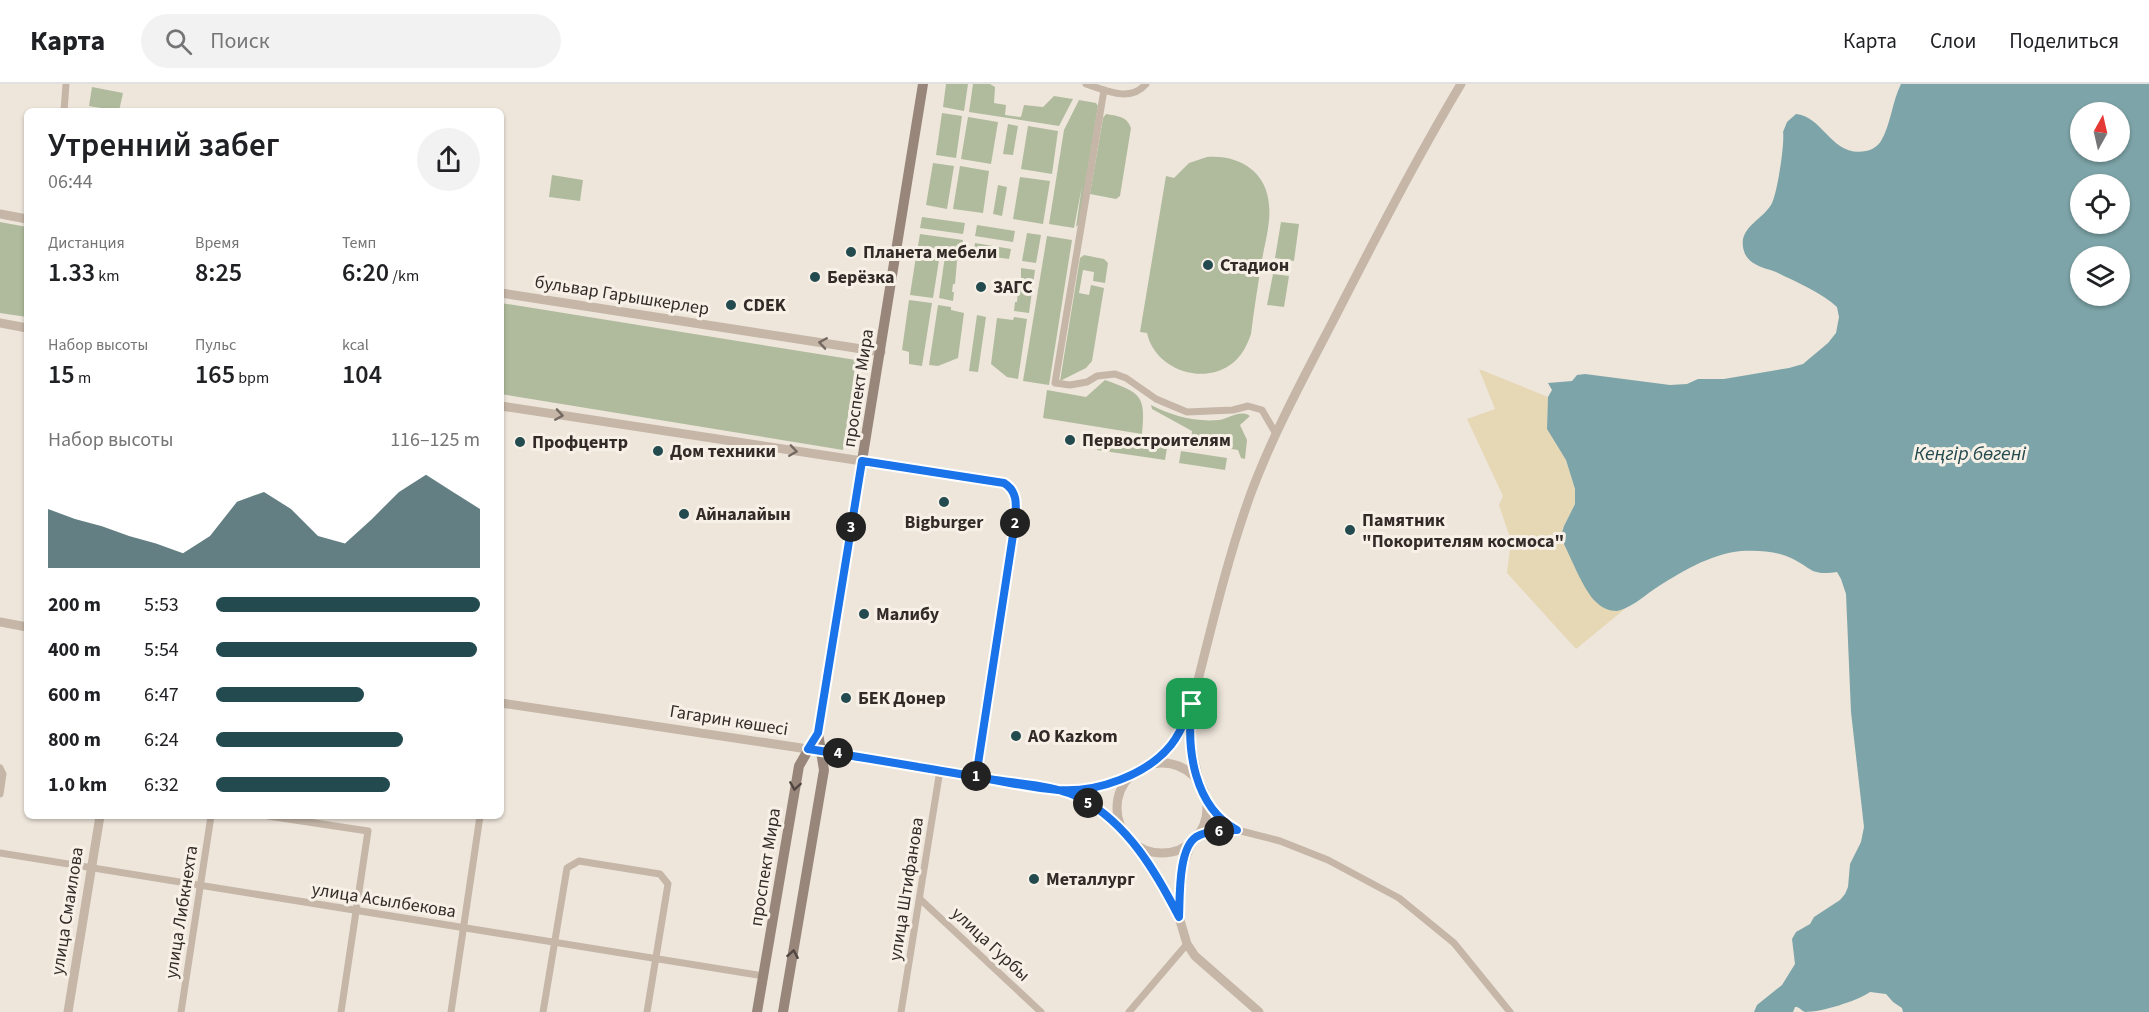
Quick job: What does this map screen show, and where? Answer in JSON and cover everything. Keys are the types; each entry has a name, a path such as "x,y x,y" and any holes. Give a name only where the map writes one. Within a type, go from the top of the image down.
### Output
{"main road":[{"name":"проспект Мира","path":"783,1012 824,770 818,733 923,84"},
{"name":"проспект Мира","path":"758,1012 799,766 818,733"}],"street":[{"path":"64,108 66,84"},
{"path":"1086,84 1129,94 1146,84"},
{"path":"1461,84 1398,195 1265,458 1240,525 1192,704 1191,751 1206,802 1221,820 1237,830 1280,842 1328,860 1399,898 1454,943 1510,1012"},
{"path":"1104,90 1055,383 1070,385 1087,382 1097,376 1115,374 1126,378 1156,399 1187,412 1233,410 1248,406 1262,411 1276,434"},
{"path":"0,214 24,218"},
{"name":"бульвар Гарышкерлер","path":"504,293 881,352"},
{"path":"0,323 24,327"},
{"path":"504,406 1004,483 1014,492 1015,522 976,777"},
{"path":"0,622 24,626"},
{"name":"Гагарин көшесі","path":"504,703 808,749 1059,790"},
{"path":"1059,790 1098,787 1149,765 1171,745 1192,704"},
{"path":"1149,765 1177,766 1193,776 1200,784"},
{"path":"0,768 3,774 0,794"},
{"name":"улица Штифанова","path":"901,1012 940,770"},
{"path":"1124,832 1117,814 1117,805 1122,787 1134,773"},
{"path":"1059,790 1081,798 1108,817 1134,843 1179,917 1187,944 1195,956 1258,1012"},
{"path":"1179,917 1182,866 1204,823 1206,802"},
{"name":"улица Смаилова","path":"68,1012 99,819"},
{"name":"улица Либкнехта","path":"181,1012 211,819"},
{"path":"288,819 368,831 341,1012"},
{"path":"450,1012 480,819"},
{"path":"1134,843 1148,851 1164,853 1179,849 1213,831 1237,830"},
{"name":"улица Асылбекова","path":"0,853 764,976"},
{"path":"543,1012 567,868 579,861 660,874 668,884 646,1012"},
{"name":"улица Гурбы","path":"920,899 1041,1012"},
{"path":"1129,1012 1187,944"}],"green space":[{"path":"946,84 968,84 964,111 943,107"},
{"path":"973,84 990,84 995,87 994,103 1006,105 1005,115 1021,117 1024,105 1043,107 1054,96 1073,99 1059,126 969,112"},
{"path":"92,87 123,93 120,108 89,106"},
{"path":"1079,100 1096,103 1098,106 1079,224 1076,227 1082,186 1074,228 1049,224 1064,130"},
{"path":"942,113 962,116 956,158 936,155"},
{"path":"1106,114 1124,119 1131,128 1120,196 1116,199 1090,194 1103,118"},
{"path":"968,117 998,122 991,164 961,159"},
{"path":"1008,124 1018,126 1013,155 1003,154"},
{"path":"1028,126 1058,131 1052,174 1021,169"},
{"path":"1207,157 1229,158 1249,167 1257,174 1267,193 1269,219 1251,334 1246,346 1234,362 1222,369 1196,374 1170,365 1152,346 1147,333 1140,332 1166,176 1174,178 1189,163"},
{"path":"933,163 954,166 947,209 926,205"},
{"path":"960,166 989,171 983,213 953,209"},
{"path":"552,175 583,180 580,201 549,197"},
{"path":"1020,177 1050,181 1043,224 1013,219"},
{"path":"998,185 1007,187 1002,216 993,214"},
{"path":"922,217 965,223 963,234 920,228"},
{"path":"0,222 24,226 24,317 0,313"},
{"path":"1281,222 1299,224 1294,261 1275,258"},
{"path":"977,225 1015,231 1013,242 975,236"},
{"path":"1027,233 1041,235 1036,263 1022,261"},
{"path":"920,234 963,240 961,252 918,246"},
{"path":"1047,236 1072,240 1049,385 1023,381"},
{"path":"975,243 1011,249 1009,259 973,254"},
{"path":"917,250 940,254 933,298 910,295"},
{"path":"1084,255 1104,259 1108,263 1105,283 1093,281 1094,272 1083,270 1079,293 1089,295 1091,285 1104,288 1092,361 1086,368 1060,381 1080,258"},
{"path":"945,256 959,258 955,284 953,284 953,301 939,298"},
{"path":"1021,268 1035,270 1029,313 1014,311"},
{"path":"1273,274 1289,276 1284,307 1267,305"},
{"path":"909,300 932,303 922,366 909,364 909,352 902,350"},
{"path":"504,303 856,360 843,450 504,394"},
{"path":"938,305 951,307 951,310 964,313 958,358 938,366 929,365"},
{"path":"977,315 986,317 978,372 969,371"},
{"path":"1014,317 1027,319 1018,379 1007,377 991,364 997,318 1013,320"},
{"path":"1105,380 1127,388 1138,397 1143,411 1142,434 1043,418 1047,390 1086,397"},
{"path":"1151,405 1175,415 1200,420 1219,420 1243,413 1247,414 1250,416 1240,425 1247,440 1245,459 1241,458 1238,450 1191,442 1192,431 1152,409"},
{"path":"1099,438 1167,448 1165,460 1097,450"},
{"path":"1181,451 1227,458 1225,470 1179,463"}],"sand":[{"path":"1479,369 1548,397 1547,429 1566,460 1575,489 1575,504 1564,526 1563,542 1592,598 1607,608 1626,608 1576,649 1507,573 1511,541 1499,505 1503,496 1467,419 1495,409"}],"water":[{"name":"Кеңгір бөгені","path":"1901,84 2149,84 2149,1012 1903,1012 1902,1008 1886,994 1870,992 1848,1002 1820,1010 1805,1012 1795,1007 1793,1012 1754,1012 1757,1005 1782,985 1795,964 1792,939 1796,932 1810,924 1814,917 1840,900 1845,894 1848,887 1850,864 1861,842 1864,827 1851,712 1846,594 1841,579 1837,572 1816,572 1780,554 1741,551 1718,556 1695,565 1631,605 1614,611 1598,604 1591,597 1563,542 1564,526 1575,504 1575,489 1566,460 1547,429 1548,397 1552,390 1548,383 1572,381 1577,375 1585,374 1670,385 1687,384 1698,379 1724,379 1803,364 1828,343 1836,333 1839,317 1837,307 1808,288 1752,262 1745,254 1743,238 1750,226 1771,205 1780,169 1783,132 1787,122 1796,114 1805,116 1836,143 1854,152 1873,149 1878,145"}],"place":[{"name":"Планета мебели","path":"851,252"},
{"name":"Стадион","path":"1208,265"},
{"name":"Берёзка","path":"815,277"},
{"name":"ЗАГС","path":"981,287"},
{"name":"CDEK","path":"731,305"},
{"name":"Первостроителям","path":"1070,440"},
{"name":"Профцентр","path":"520,442"},
{"name":"Дом техники","path":"658,451"},
{"name":"Bigburger","path":"944,502"},
{"name":"Айналайын","path":"684,514"},
{"name":"Памятник \"Покорителям космоса\"","path":"1350,530"},
{"name":"Малибу","path":"864,614"},
{"name":"БЕК Донер","path":"846,698"},
{"name":"AO Kazkom","path":"1016,736"},
{"name":"Металлург","path":"1034,879"}],"route":[{"path":"1192,704 1178,736 1171,745 1149,765 1113,783 1081,790 1059,790 976,777 1015,522 1014,492 1004,483 862,461 818,733 808,749 940,770 976,777 1059,790 1081,798 1108,817 1134,843 1169,897 1179,917 1182,866 1191,842 1213,831 1237,830 1221,820 1206,802 1191,751 1192,704"}]}
